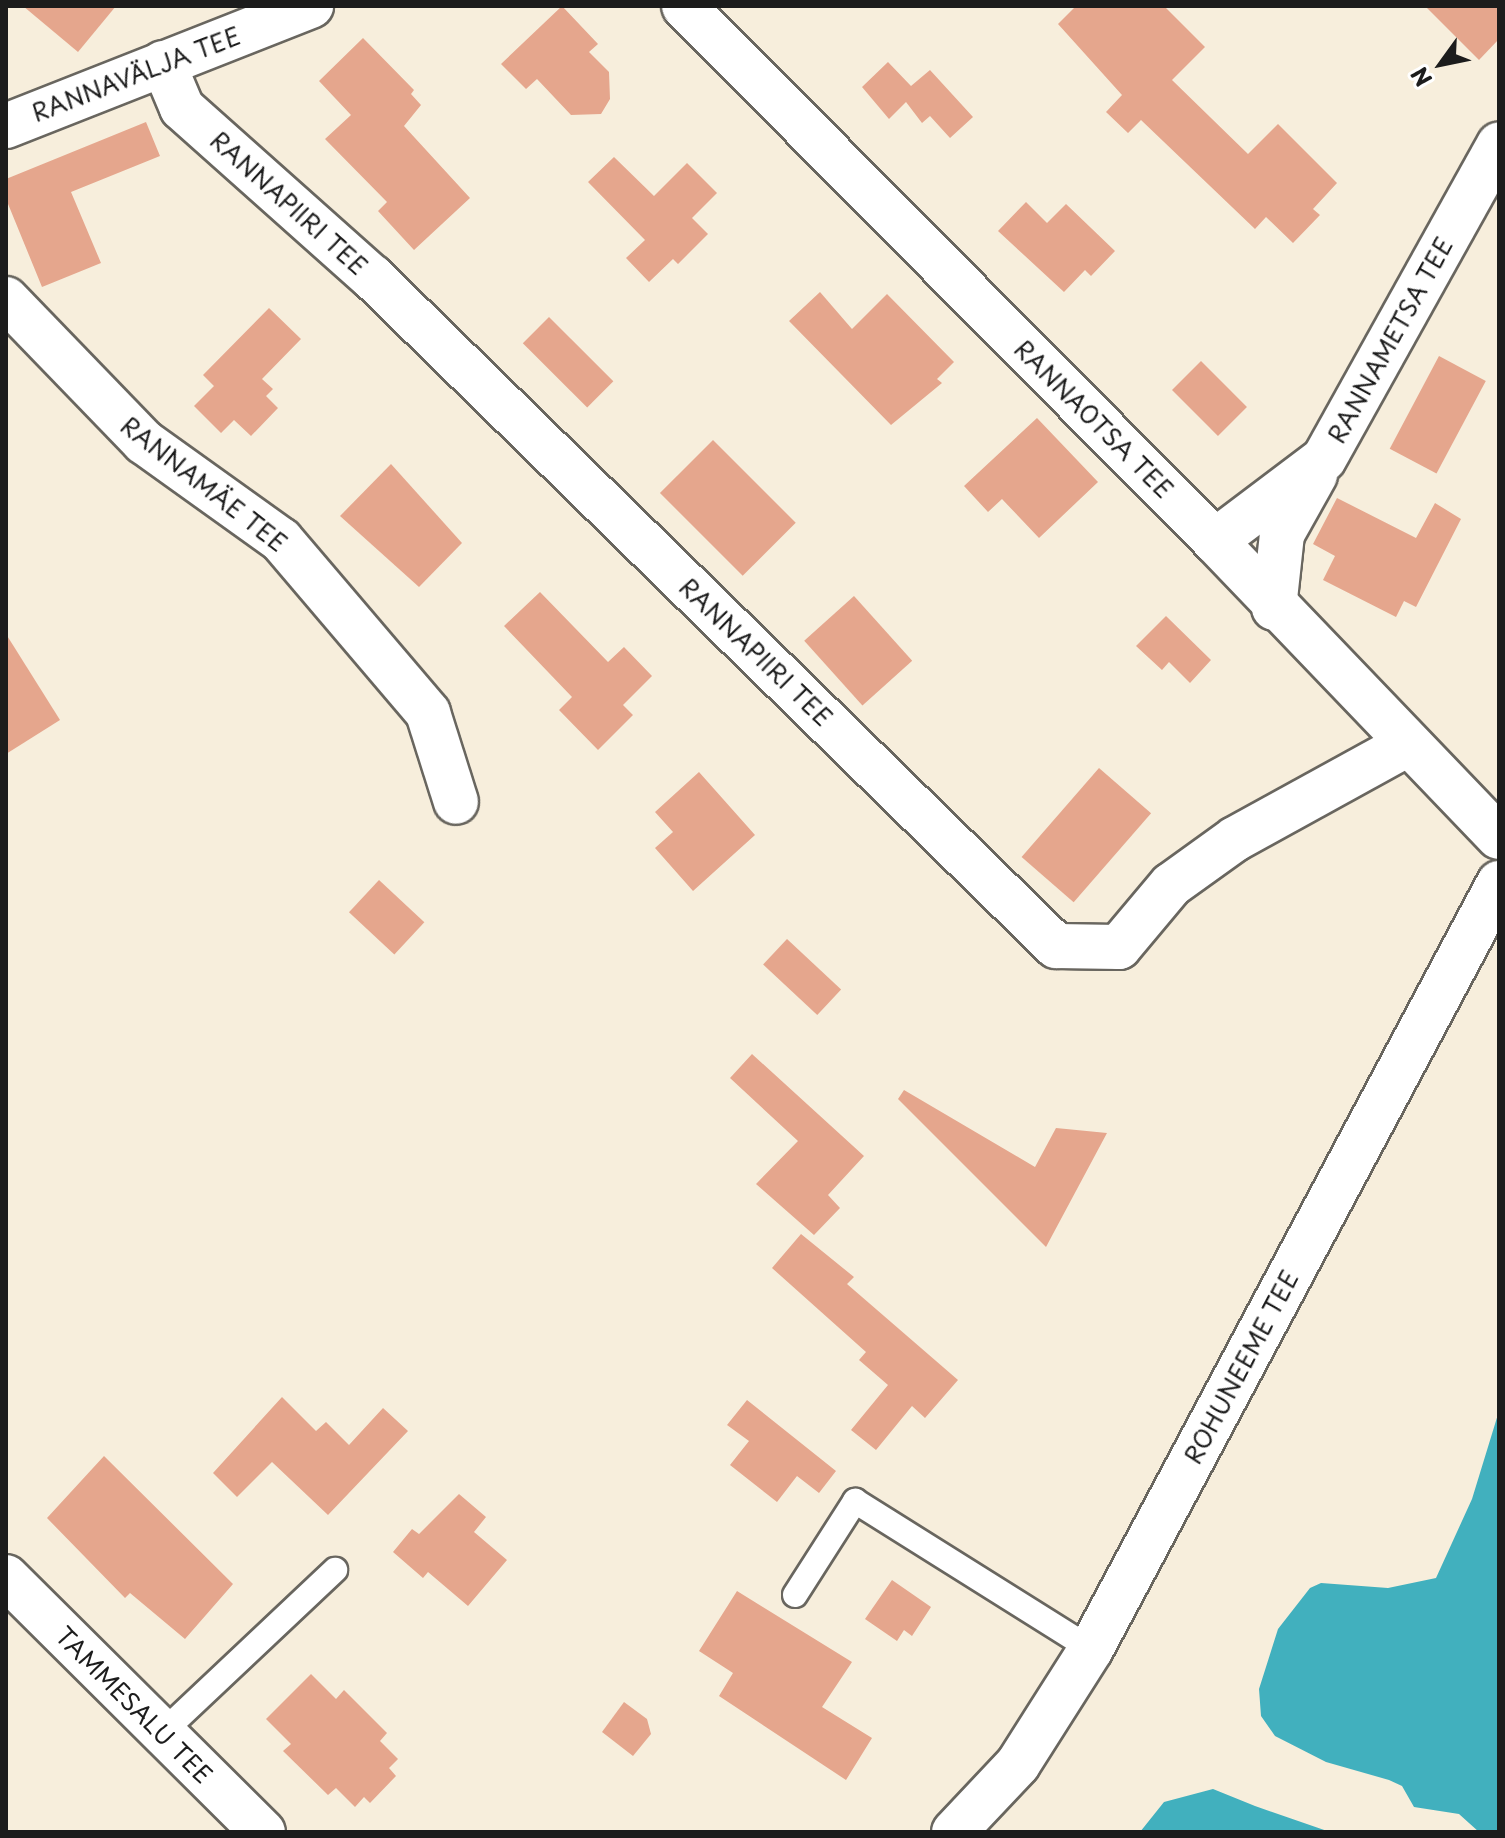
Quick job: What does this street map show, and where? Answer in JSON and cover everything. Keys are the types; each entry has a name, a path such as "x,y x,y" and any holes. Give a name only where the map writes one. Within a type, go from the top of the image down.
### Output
{"street":[{"name":"RANNAVÄLJA TEE","path":"6,126 311,6"},
{"name":"RANNAOTSA TEE","path":"684,6 1215,541 1274,608 1499,837"},
{"name":"RANNAPIIRI TEE","path":"163,63 182,108 372,277 1056,946 1119,947 1171,885 1235,839 1408,744"},
{"name":"RANNAMETSA TEE","path":"1215,541 1324,459 1499,144"},
{"name":"RANNAMÄE TEE","path":"6,299 144,442 281,540 428,713 456,802"},
{"path":"1274,608 1282,534 1324,459"},
{"name":"ROHUNEEME TEE","path":"954,1832 1018,1764 1091,1649 1499,883"},
{"name":"TAMMESALU TEE","path":"6,1577 263,1832"}],"lane":[{"path":"795,1595 855,1501 1091,1649"},
{"path":"162,1733 335,1570"}],"water":[{"path":"1499,1411 1499,1832 1479,1832 1459,1814 1414,1807 1402,1786 1326,1762 1275,1736 1261,1716 1259,1689 1278,1629 1310,1588 1321,1583 1388,1588 1436,1578 1472,1499"},
{"path":"1213,1789 1330,1832 1140,1832 1164,1802"}],"building":[{"path":"23,6 116,6 78,52"},
{"path":"562,6 598,44 589,52 609,72 610,99 601,114 571,115 537,79 526,89 501,64"},
{"path":"1076,6 1164,6 1205,47 1172,80 1248,154 1278,124 1337,183 1313,209 1320,215 1293,243 1266,217 1255,229 1141,120 1128,133 1106,112 1122,95 1058,24"},
{"path":"1425,6 1499,6 1499,39 1479,60"},
{"path":"363,38 414,90 411,94 421,105 404,126 470,198 414,250 378,211 387,202 325,139 351,115 319,81"},
{"path":"888,62 911,86 930,70 973,117 950,138 930,116 922,123 906,102 889,119 862,87"},
{"path":"146,122 160,156 71,192 101,263 42,287 6,199 6,179"},
{"path":"614,157 654,196 687,163 717,193 692,218 708,234 678,264 673,259 649,282 626,258 645,240 588,182"},
{"path":"1026,202 1047,223 1066,204 1115,251 1091,276 1085,270 1064,292 998,231"},
{"path":"820,292 852,329 887,294 954,362 937,379 942,383 891,425 789,321"},
{"path":"269,308 301,339 262,379 273,389 266,396 278,408 251,436 234,420 221,433 194,406 214,386 203,375"},
{"path":"549,317 613,381 587,408 523,343"},
{"path":"1439,356 1486,381 1437,474 1390,449"},
{"path":"1201,361 1247,407 1218,436 1172,390"},
{"path":"1037,418 1098,482 1039,538 1002,499 988,512 964,486"},
{"path":"713,440 796,523 743,576 660,493"},
{"path":"391,464 462,543 419,587 340,516"},
{"path":"1337,498 1416,538 1435,503 1461,519 1416,607 1404,601 1396,617 1323,580 1335,556 1313,544"},
{"path":"540,592 608,662 624,647 652,676 623,705 633,715 598,750 559,710 572,697 504,626"},
{"path":"854,596 912,661 862,705 804,641"},
{"path":"1166,616 1211,660 1190,683 1169,662 1162,670 1136,646"},
{"path":"6,634 60,720 6,754"},
{"path":"1099,768 1151,813 1074,902 1022,857"},
{"path":"699,772 755,835 693,891 655,848 673,832 655,812"},
{"path":"379,880 424,922 394,954 349,912"},
{"path":"787,939 841,989 817,1015 763,965"},
{"path":"752,1054 864,1156 828,1195 840,1208 814,1235 756,1184 798,1141 730,1078"},
{"path":"904,1090 1035,1167 1056,1128 1107,1133 1046,1247 898,1099"},
{"path":"801,1234 854,1277 847,1284 958,1380 925,1418 912,1406 876,1450 851,1430 888,1385 859,1360 866,1352 772,1268"},
{"path":"282,1397 316,1431 326,1422 349,1445 383,1408 408,1431 328,1515 272,1462 237,1497 213,1473"},
{"path":"747,1400 836,1471 819,1493 797,1476 777,1502 730,1465 749,1441 727,1425"},
{"path":"104,1456 233,1584 185,1639 130,1593 125,1598 47,1518"},
{"path":"459,1494 486,1517 474,1532 507,1560 468,1606 428,1572 423,1578 393,1552 412,1529 419,1534"},
{"path":"892,1580 931,1607 912,1636 904,1630 897,1641 865,1619"},
{"path":"737,1591 852,1662 822,1707 872,1738 846,1780 719,1696 733,1673 699,1651"},
{"path":"311,1674 336,1699 344,1690 387,1733 380,1741 398,1759 389,1768 396,1776 370,1803 364,1797 355,1807 336,1788 328,1795 283,1751 291,1744 266,1719"},
{"path":"624,1702 647,1719 651,1734 633,1756 602,1732"}]}
